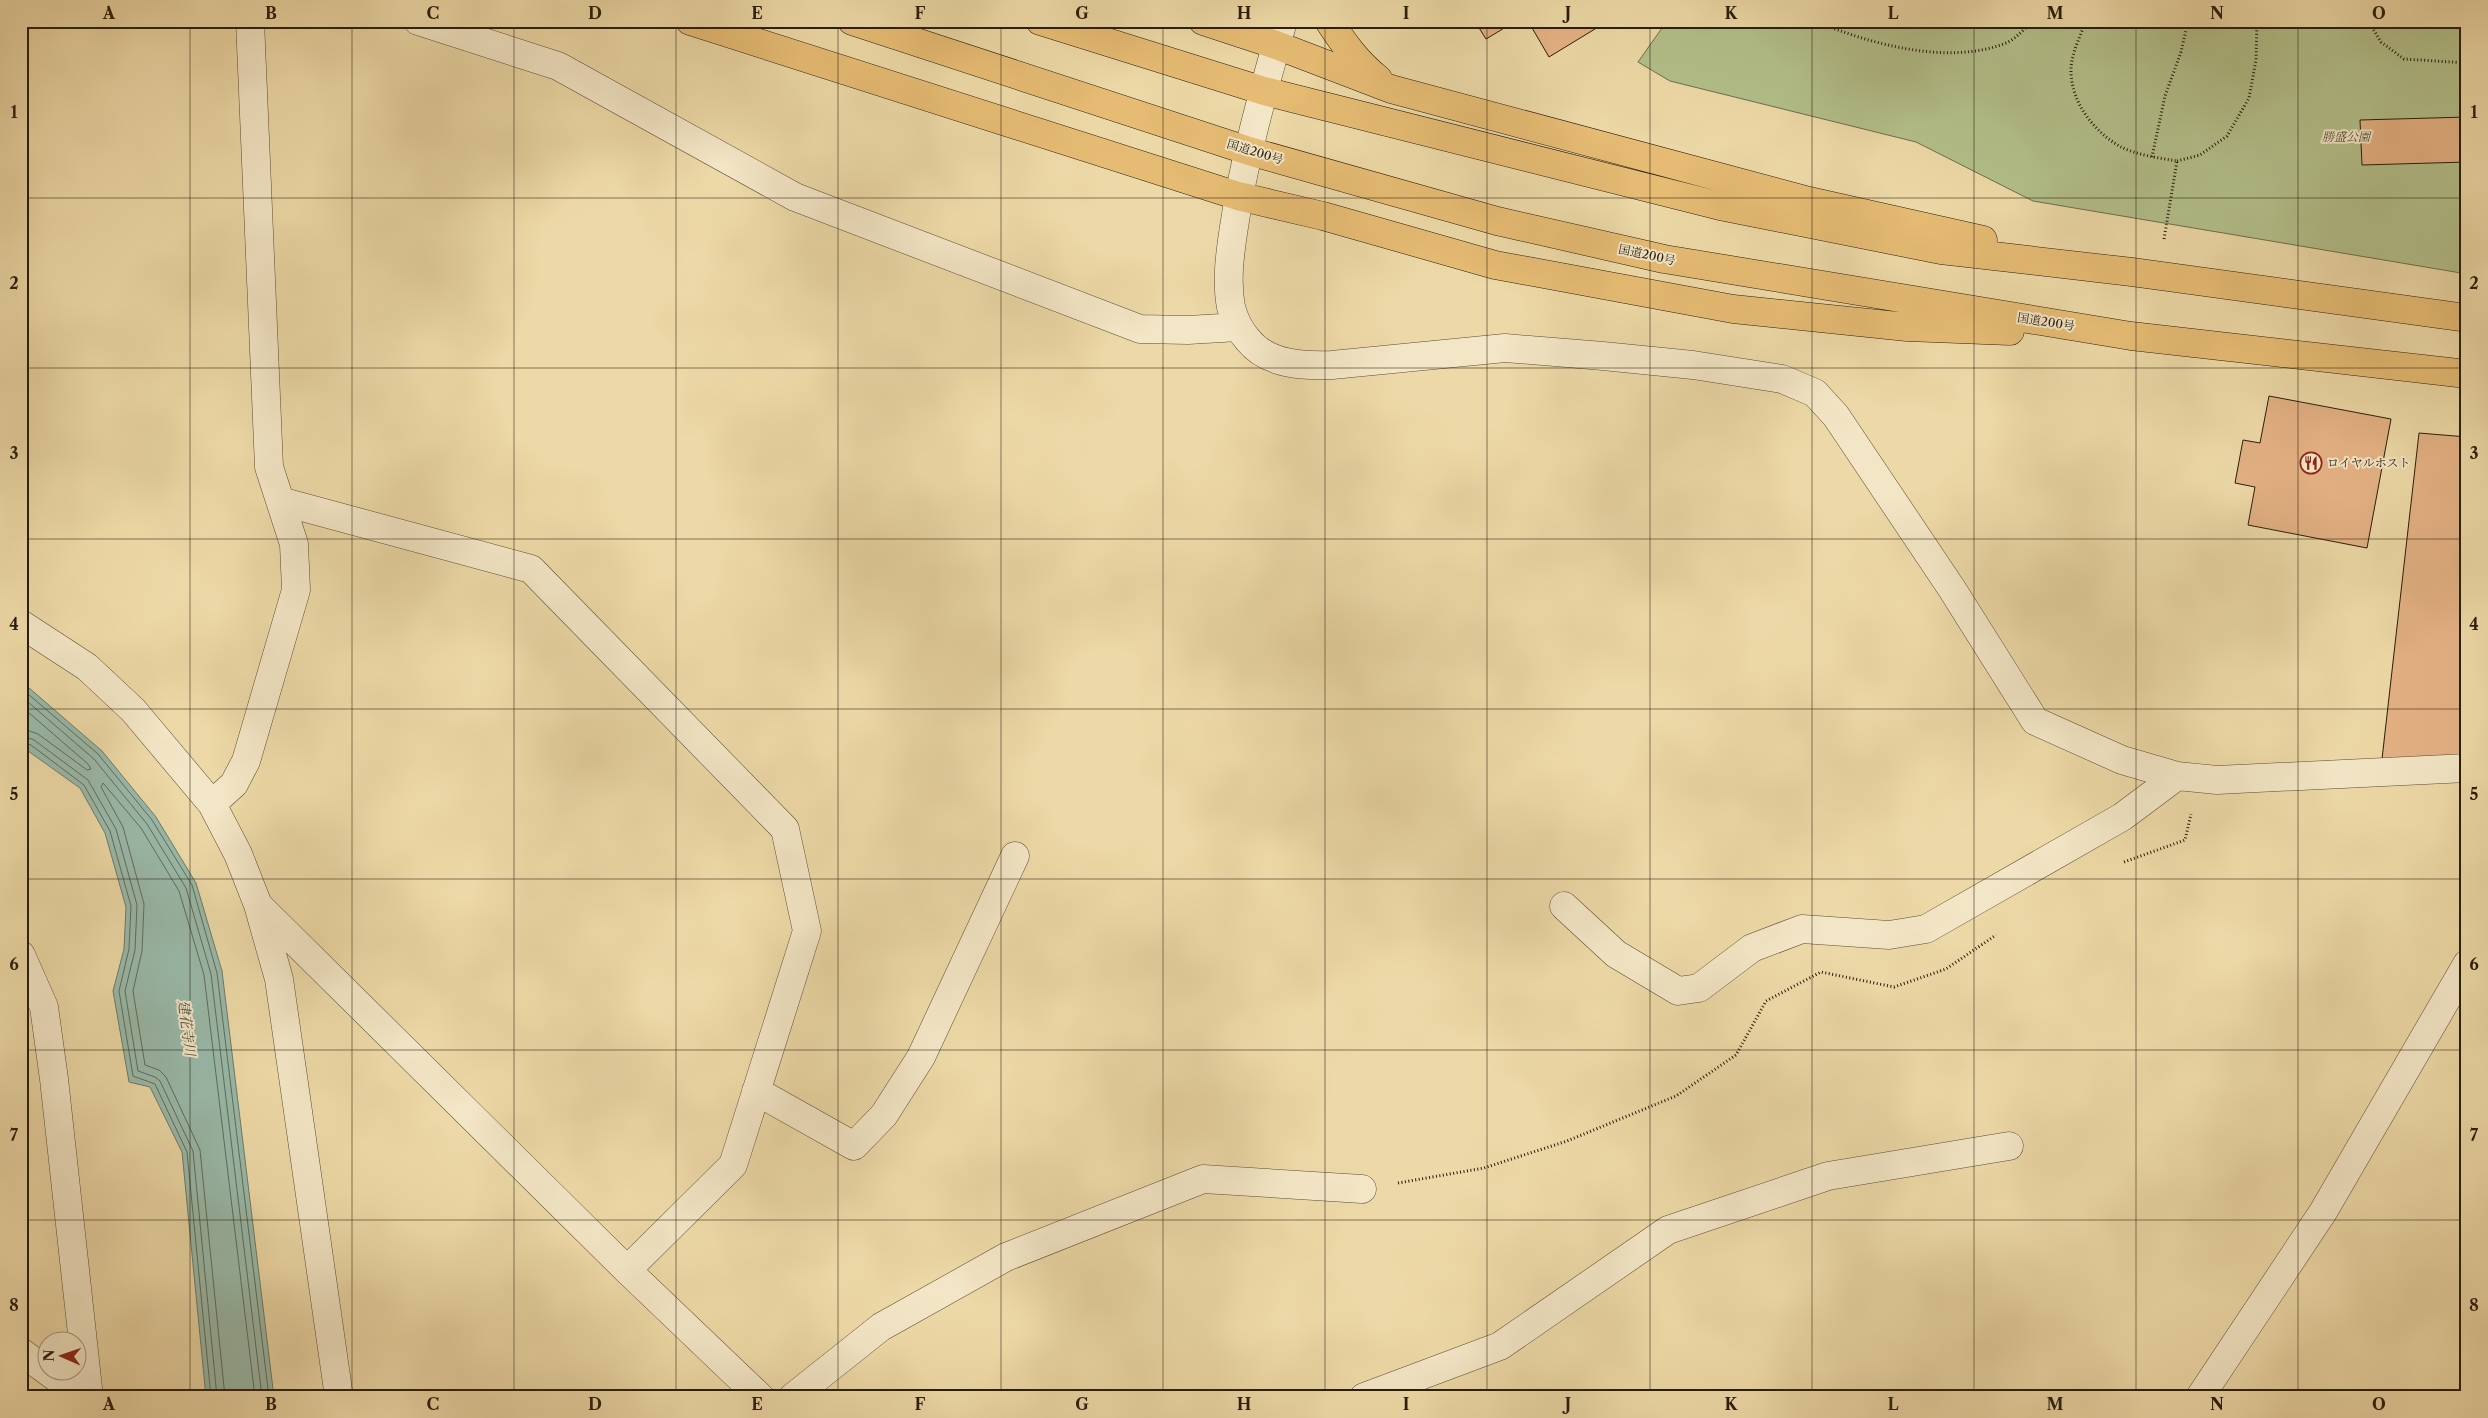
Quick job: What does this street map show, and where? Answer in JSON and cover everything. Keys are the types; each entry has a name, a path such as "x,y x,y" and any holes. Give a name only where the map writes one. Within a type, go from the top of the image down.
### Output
{"highway":[{"path":"690,21 1238,196 1323,216 1495,265 1733,309 1907,326 2131,336"},
{"name":"国道200号","path":"852,21 1249,150 1496,221 1664,259 2131,336 2467,374"},
{"path":"1040,21 1264,91 1720,206 1941,250 2132,272 2467,318"},
{"path":"1203,21 1280,33 1391,89 1809,201 2132,272"},
{"path":"1329,21 1348,51 1361,65 1391,89"}],"street":[{"path":"212,804 234,784 246,761 296,590 294,544 269,467 250,21"},
{"path":"418,21 558,66 795,197 1140,329 1188,330 1238,326"},
{"path":"1280,33 1238,196 1230,251 1229,286 1231,307 1238,326 1249,342 1263,351 1282,361 1304,366 1332,365 1505,348 1693,365 1782,379 1815,393 1836,416 1952,589 2035,721 2122,760 2177,776 2217,780 2467,768"},
{"path":"280,501 531,568 785,829 807,931 732,1165 627,1270"},
{"path":"21,624 87,667 133,710 212,804 238,854 258,905 279,979 339,1397"},
{"path":"1564,906 1616,954 1678,991 1699,988 1752,948 1802,929 1889,935 1926,929 2122,817 2177,776"},
{"path":"756,1091 854,1146 884,1116 921,1056 1015,856"},
{"path":"258,905 627,1270 760,1397"},
{"path":"21,955 44,1008 54,1078 89,1397"},
{"path":"2200,1397 2323,1212 2467,964"},
{"path":"1364,1397 1500,1346 1668,1230 1828,1176 2009,1146"},
{"path":"793,1397 881,1327 1006,1257 1203,1179 1362,1189"},
{"path":"22,1353 83,1397"}],"path":[{"path":"1815,21 1843,33 1912,50 1973,52 2008,42 2033,21"},
{"path":"2086,21 2076,44 2070,72 2076,101 2096,127 2121,146 2152,157 2177,161 2200,156 2227,136 2250,98 2256,60 2257,21"},
{"path":"2152,157 2165,96 2181,52 2188,21"},
{"path":"2368,21 2381,42 2404,59 2467,62"},
{"path":"2164,243 2177,161"},
{"path":"2115,865 2185,840 2191,814 2217,780"},
{"path":"1362,1189 1484,1168 1576,1137 1676,1096 1736,1055 1766,1001 1822,972 1894,987 1946,969 2002,931"}],"green space":[{"name":"勝盛公園","path":"1667,21 2467,21 2467,274 2033,201 1916,142 1670,81 1638,62"}],"water":[{"name":"建花寺川","path":"21,681 102,751 156,817 196,883 222,971 274,1397 206,1397 182,1152 150,1087 129,1082 113,991 124,949 126,907 105,833 80,788 21,746"}],"building":[{"path":"1454,21 1516,21 1486,39 1476,23 1456,25"},
{"path":"1528,21 1608,21 1549,57"},
{"path":"2467,117 2467,162 2362,165 2360,120"},
{"name":"ロイヤルホスト","path":"2269,396 2391,419 2367,548 2248,525 2255,487 2235,483 2243,440 2260,443"},
{"path":"2419,433 2467,437 2467,758 2382,759"}],"place":[{"name":"ロイヤルホスト","path":"2311,463"}]}
